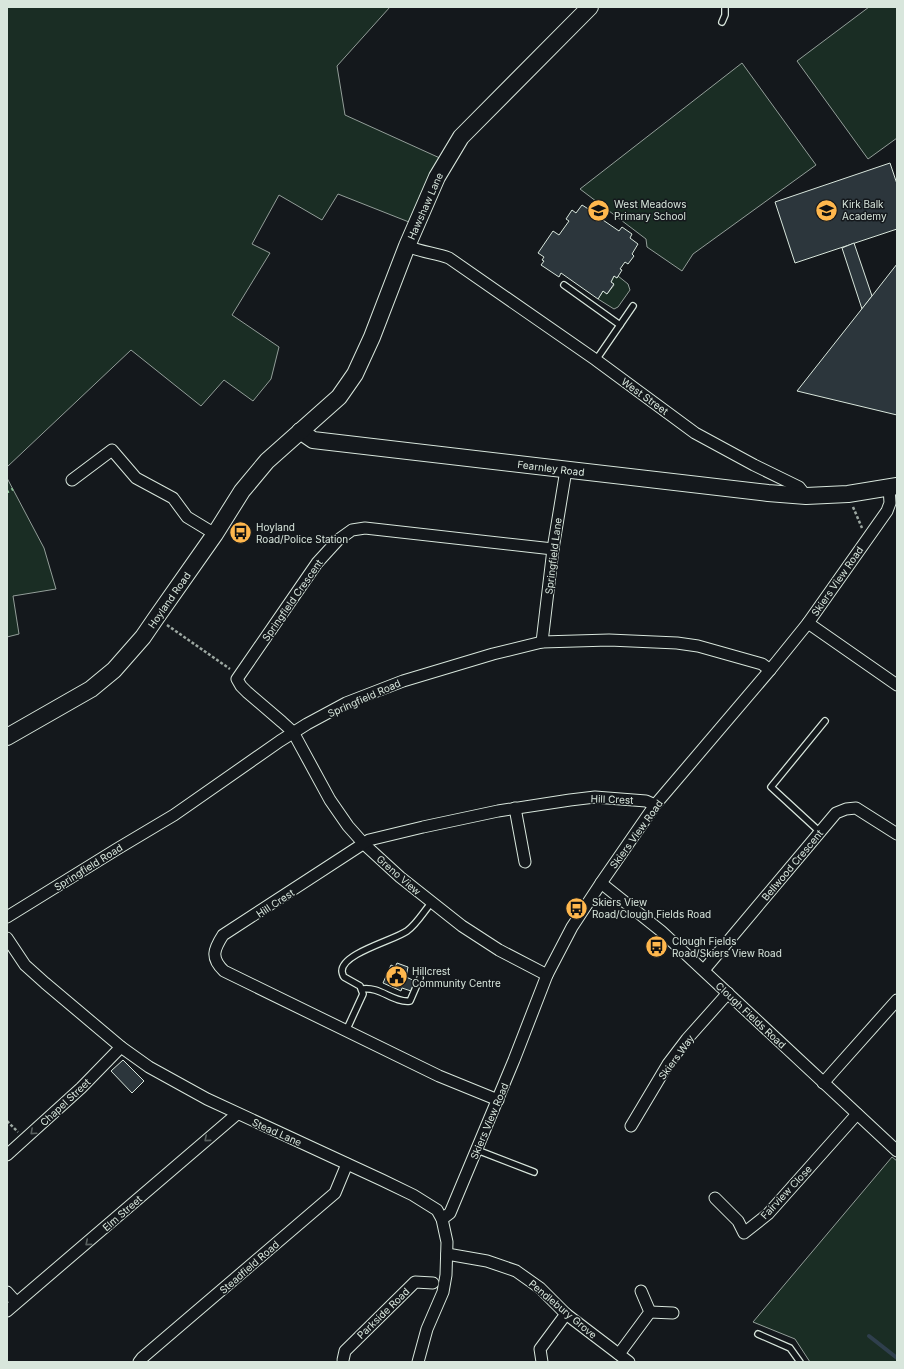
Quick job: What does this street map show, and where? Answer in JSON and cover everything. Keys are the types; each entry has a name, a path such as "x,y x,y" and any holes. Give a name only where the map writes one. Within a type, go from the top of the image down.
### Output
{"main road":[{"name":"Hawshaw Lane","path":"300,431 339,397 355,374 372,338 407,246 437,177 462,137 590,7"},
{"name":"Fearnley Road","path":"300,431 313,440 768,493 806,496"},
{"name":"Hoyland Road","path":"7,737 91,689 114,670 143,637 215,534 242,491 267,461 300,431"},
{"path":"806,496 848,494 893,486"}],"street":[{"name":"West Street","path":"407,246 418,251 438,254 449,258 596,360 695,432 754,465 799,487 806,496"},
{"path":"72,480 112,450 136,478 173,498 187,517 215,534"},
{"name":"Springfield Lane","path":"542,642 553,550 566,470"},
{"name":"Skiers View Road","path":"442,1219 450,1213 498,1100 547,975 572,927 655,805 808,623 887,510 890,503 893,486"},
{"name":"Springfield Crescent","path":"239,676 317,562 338,540 352,530 365,528 553,550"},
{"path":"808,623 897,685"},
{"name":"Springfield Road","path":"7,917 117,848 174,815 293,732 346,704 403,681 493,654 542,642 609,640 678,643 698,646 762,664 770,670"},
{"path":"239,676 237,679 241,686 293,732"},
{"name":"Greno View","path":"293,732 330,800 348,826 364,844 400,877 462,926 499,950 547,975"},
{"name":"Hill Crest","path":"498,1100 439,1076 224,971 217,964 215,957 216,947 223,935 369,840 515,808 595,797 646,801 655,805"},
{"path":"515,808 525,862"},
{"name":"Bellwood Crescent","path":"704,970 836,813 846,809 856,808 897,834"},
{"name":"Clough Fields Road","path":"601,883 662,931 897,1151"},
{"name":"Stead Lane","path":"7,938 30,970 74,1009 122,1048 149,1067 207,1100 347,1164 430,1205 437,1210 442,1219 447,1242 446,1275 443,1292 426,1329 418,1362"},
{"name":"Skiers Way","path":"632,1126 668,1064 687,1039 728,993"},
{"path":"823,1083 897,1000"},
{"name":"Chapel Street","path":"7,1155 81,1088 122,1048"},
{"name":"Elm Street","path":"7,1311 237,1114"},
{"name":"Fairview Close","path":"715,1198 738,1221 744,1233 768,1214 857,1114"},
{"name":"Steadfield Road","path":"139,1362 335,1193 347,1164"},
{"name":"Pendlebury Grove","path":"447,1254 487,1261 516,1271 540,1288 566,1314 629,1362"},
{"name":"Parkside Road","path":"355,1362 340,1361 345,1351 415,1282 433,1283"},
{"path":"641,1291 650,1312"},
{"path":"7,1292 16,1302"},
{"path":"650,1312 673,1313"},
{"path":"619,1354 650,1312"},
{"path":"542,1362 540,1349 566,1314"}],"lane":[{"path":"722,22 725,15 725,7"},
{"path":"564,285 620,325"},
{"path":"596,360 633,306"},
{"path":"820,832 771,787 825,721"},
{"path":"346,1031 362,1000 363,994 360,986 344,977 342,971 343,967 348,960 375,945 408,930 432,902"},
{"path":"362,989 371,988 404,1002 410,1001 420,978"},
{"path":"477,1150 534,1172"},
{"path":"758,1334 790,1348 800,1362"}],"path":[{"path":"848,494 866,540"},
{"path":"156,618 239,676"},
{"path":"7,1120 21,1136"}],"green space":[{"path":"7,7 390,7 337,66 345,115 442,159 414,224 338,194 322,220 279,195 252,244 270,253 232,315 279,347 271,379 253,401 224,380 201,406 131,350 7,467"},
{"path":"869,7 897,7 897,138 868,159 797,61"},
{"path":"742,63 816,165 693,254 682,271 647,247 646,239 580,189"},
{"path":"614,276 617,278 618,276 628,284 630,290 618,307 614,309 598,299 603,291 607,294 614,285 611,282"},
{"path":"7,478 44,548 56,589 13,596 19,634 7,637"},
{"path":"892,1157 897,1161 897,1362 810,1362 795,1339 753,1322"}],"building":[{"path":"890,163 897,184 897,229 795,263 775,202"},
{"path":"582,205 590,210 593,206 603,213 600,218 619,231 622,227 632,234 630,238 638,244 632,254 634,256 628,264 625,262 620,269 622,270 617,278 614,276 611,282 614,284 607,294 603,291 598,299 561,273 559,277 541,265 544,261 542,260 544,257 538,253 553,231 559,235 569,221 566,219 572,210 576,213"},
{"path":"854,243 872,296 862,309 842,248"},
{"path":"897,264 897,415 797,391 872,296"},
{"path":"397,963 408,967 406,977 415,981 411,991 402,988 401,991 383,983 391,965 395,967"},
{"path":"123,1060 144,1081 132,1093 111,1071"}],"waterway":[{"path":"869,1336 897,1358"}],"hedge":[{"path":"7,492 13,489"}],"place":[{"name":"West Meadows Primary School","path":"599,210"},
{"name":"Kirk Balk Academy","path":"826,210"},
{"name":"Hoyland Road/Police Station","path":"240,533"},
{"name":"Skiers View Road/Clough Fields Road","path":"576,908"},
{"name":"Clough Fields Road/Skiers View Road","path":"656,947"},
{"name":"Hillcrest Community Centre","path":"396,977"}]}
